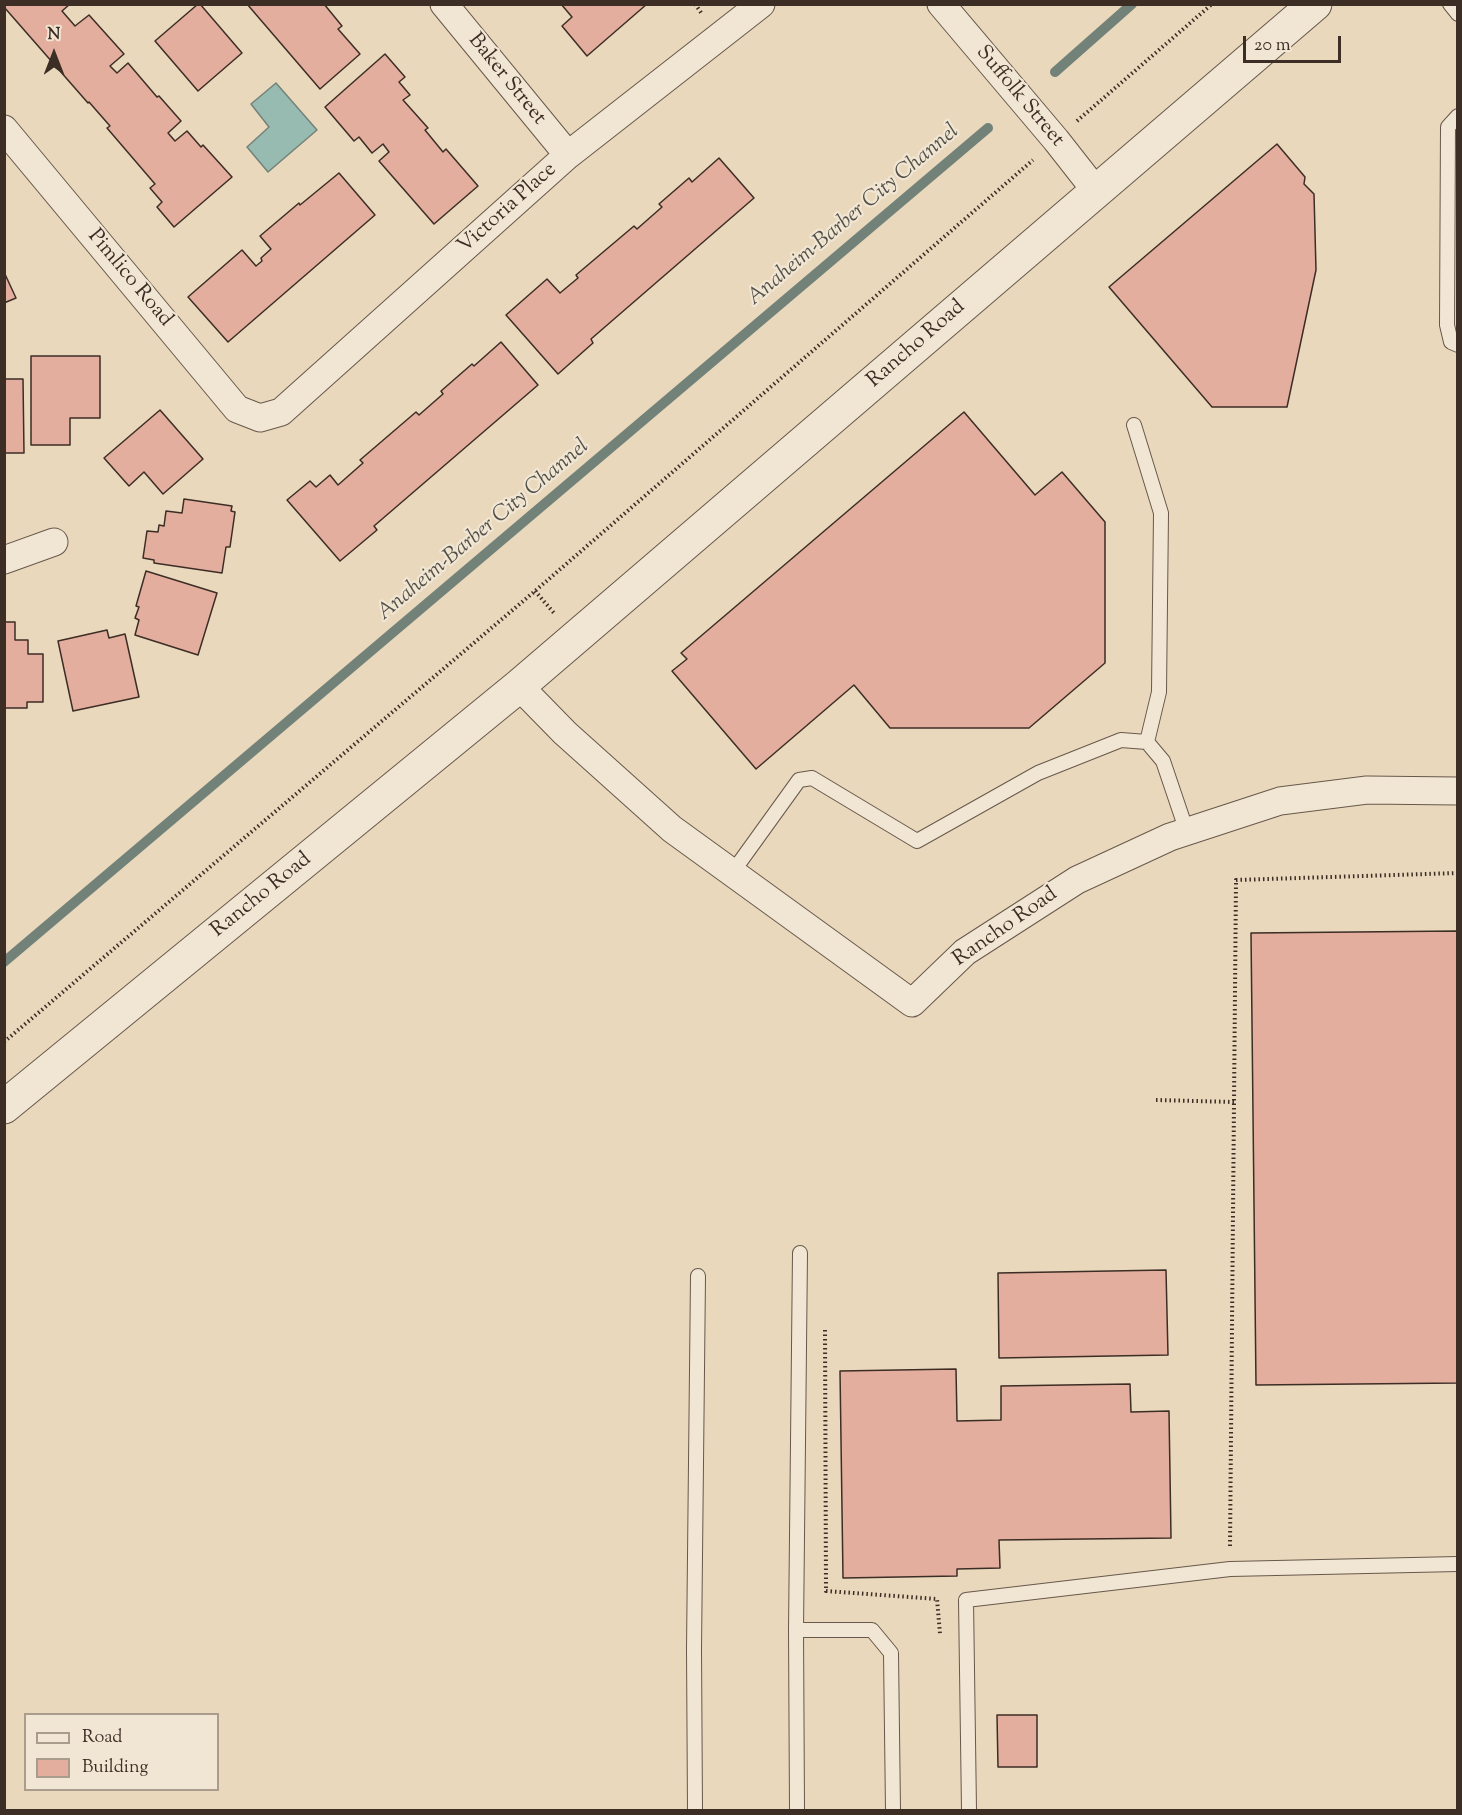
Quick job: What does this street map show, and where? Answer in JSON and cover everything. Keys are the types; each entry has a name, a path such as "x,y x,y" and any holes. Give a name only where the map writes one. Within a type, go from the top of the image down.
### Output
{"street":[{"name":"Baker Street","path":"444,4 568,155"},
{"name":"Victoria Place","path":"260,418 280,412 568,155 761,4"},
{"name":"Rancho Road","path":"4,1107 519,686 1315,4"},
{"name":"Suffolk Street","path":"947,6 1096,191"},
{"name":"Pimlico Road","path":"4,129 237,409 260,418"},
{"path":"4,560 54,542"},
{"name":"Rancho Road","path":"519,686 566,733 672,830 912,1003 965,952 1077,880 1170,837 1280,801 1367,790 1458,791"}],"lane":[{"path":"1450,4 1458,14"},
{"path":"1458,116 1448,127 1446,325 1452,342 1458,345"},
{"path":"1134,425 1161,513 1159,692 1147,742"},
{"path":"732,873 799,780 812,778 917,842 1038,773 1121,740 1147,742 1163,761 1187,832"},
{"path":"797,1810 796,1630 800,1252"},
{"path":"695,1810 694,1637 698,1276"},
{"path":"969,1810 966,1600 1230,1569 1458,1564"},
{"path":"796,1630 872,1630 891,1653 893,1810"}],"path":[{"path":"4,1042 526,599 1212,4"},
{"path":"1230,1569 1236,880 1458,873"},
{"path":"1156,1100 1234,1102"},
{"path":"825,1324 826,1592 938,1599 941,1644"}],"water":[{"path":"276,83 317,130 268,172 247,147 269,127 251,104"}],"building":[{"path":"4,4 70,4 62,11 75,26 89,15 124,54 110,66 117,73 128,63 181,121 168,133 175,141 187,131 232,177 174,227 157,207 162,202 150,188 155,184 107,128 110,126 4,7"},
{"path":"198,4 242,53 198,91 155,41"},
{"path":"247,4 324,4 342,26 338,29 360,54 320,89"},
{"path":"561,4 647,4 587,56 562,26 572,17"},
{"path":"385,54 405,77 399,82 410,95 403,100 428,128 425,130 443,152 446,149 478,186 434,224 379,161 389,152 383,144 372,153 359,137 354,141 325,107"},
{"path":"1277,144 1305,177 1304,184 1314,194 1316,270 1287,407 1212,407 1109,287"},
{"path":"719,158 754,198 591,339 593,343 558,374 506,315 547,279 560,293 578,278 576,275 634,226 637,229 662,207 659,204 689,178 692,182"},
{"path":"339,173 375,215 228,342 188,297 242,250 256,266 271,249 260,236"},
{"path":"4,272 16,298 4,303"},
{"path":"501,342 538,385 374,526 377,530 340,561 287,500 310,481 316,487 330,475 338,485 363,463 360,460 416,412 419,415 443,394 441,391"},
{"path":"31,356 100,356 100,418 70,418 70,445 31,445"},
{"path":"4,379 23,379 24,453 4,453"},
{"path":"160,410 203,459 163,494 144,472 129,486 104,458"},
{"path":"964,412 1035,495 1062,472 1105,522 1105,663 1029,728 890,728 854,685 756,769 672,671 687,659 681,653"},
{"path":"184,499 232,506 231,511 235,512 230,547 226,547 222,573 154,563 154,560 143,558 147,531 158,532 159,525 164,526 166,511 182,513"},
{"path":"146,571 217,593 198,655 135,635 139,620 135,618 139,607 136,606"},
{"path":"4,622 15,622 15,640 28,640 28,654 43,654 43,702 27,702 27,708 5,708 5,719"},
{"path":"107,630 109,638 125,634 139,697 73,711 58,641"},
{"path":"1458,931 1458,1383 1256,1385 1251,933"},
{"path":"1166,1270 1168,1355 999,1358 998,1273"},
{"path":"956,1369 957,1421 1001,1420 1001,1386 1130,1384 1131,1412 1169,1411 1171,1538 999,1540 1000,1568 957,1569 957,1576 843,1578 840,1371"},
{"path":"997,1715 1037,1715 1037,1767 998,1767"}],"waterway":[{"name":"Anaheim-Barber City Channel","path":"1055,72 1132,4"},
{"name":"Anaheim-Barber City Channel","path":"4,962 988,128"}]}
